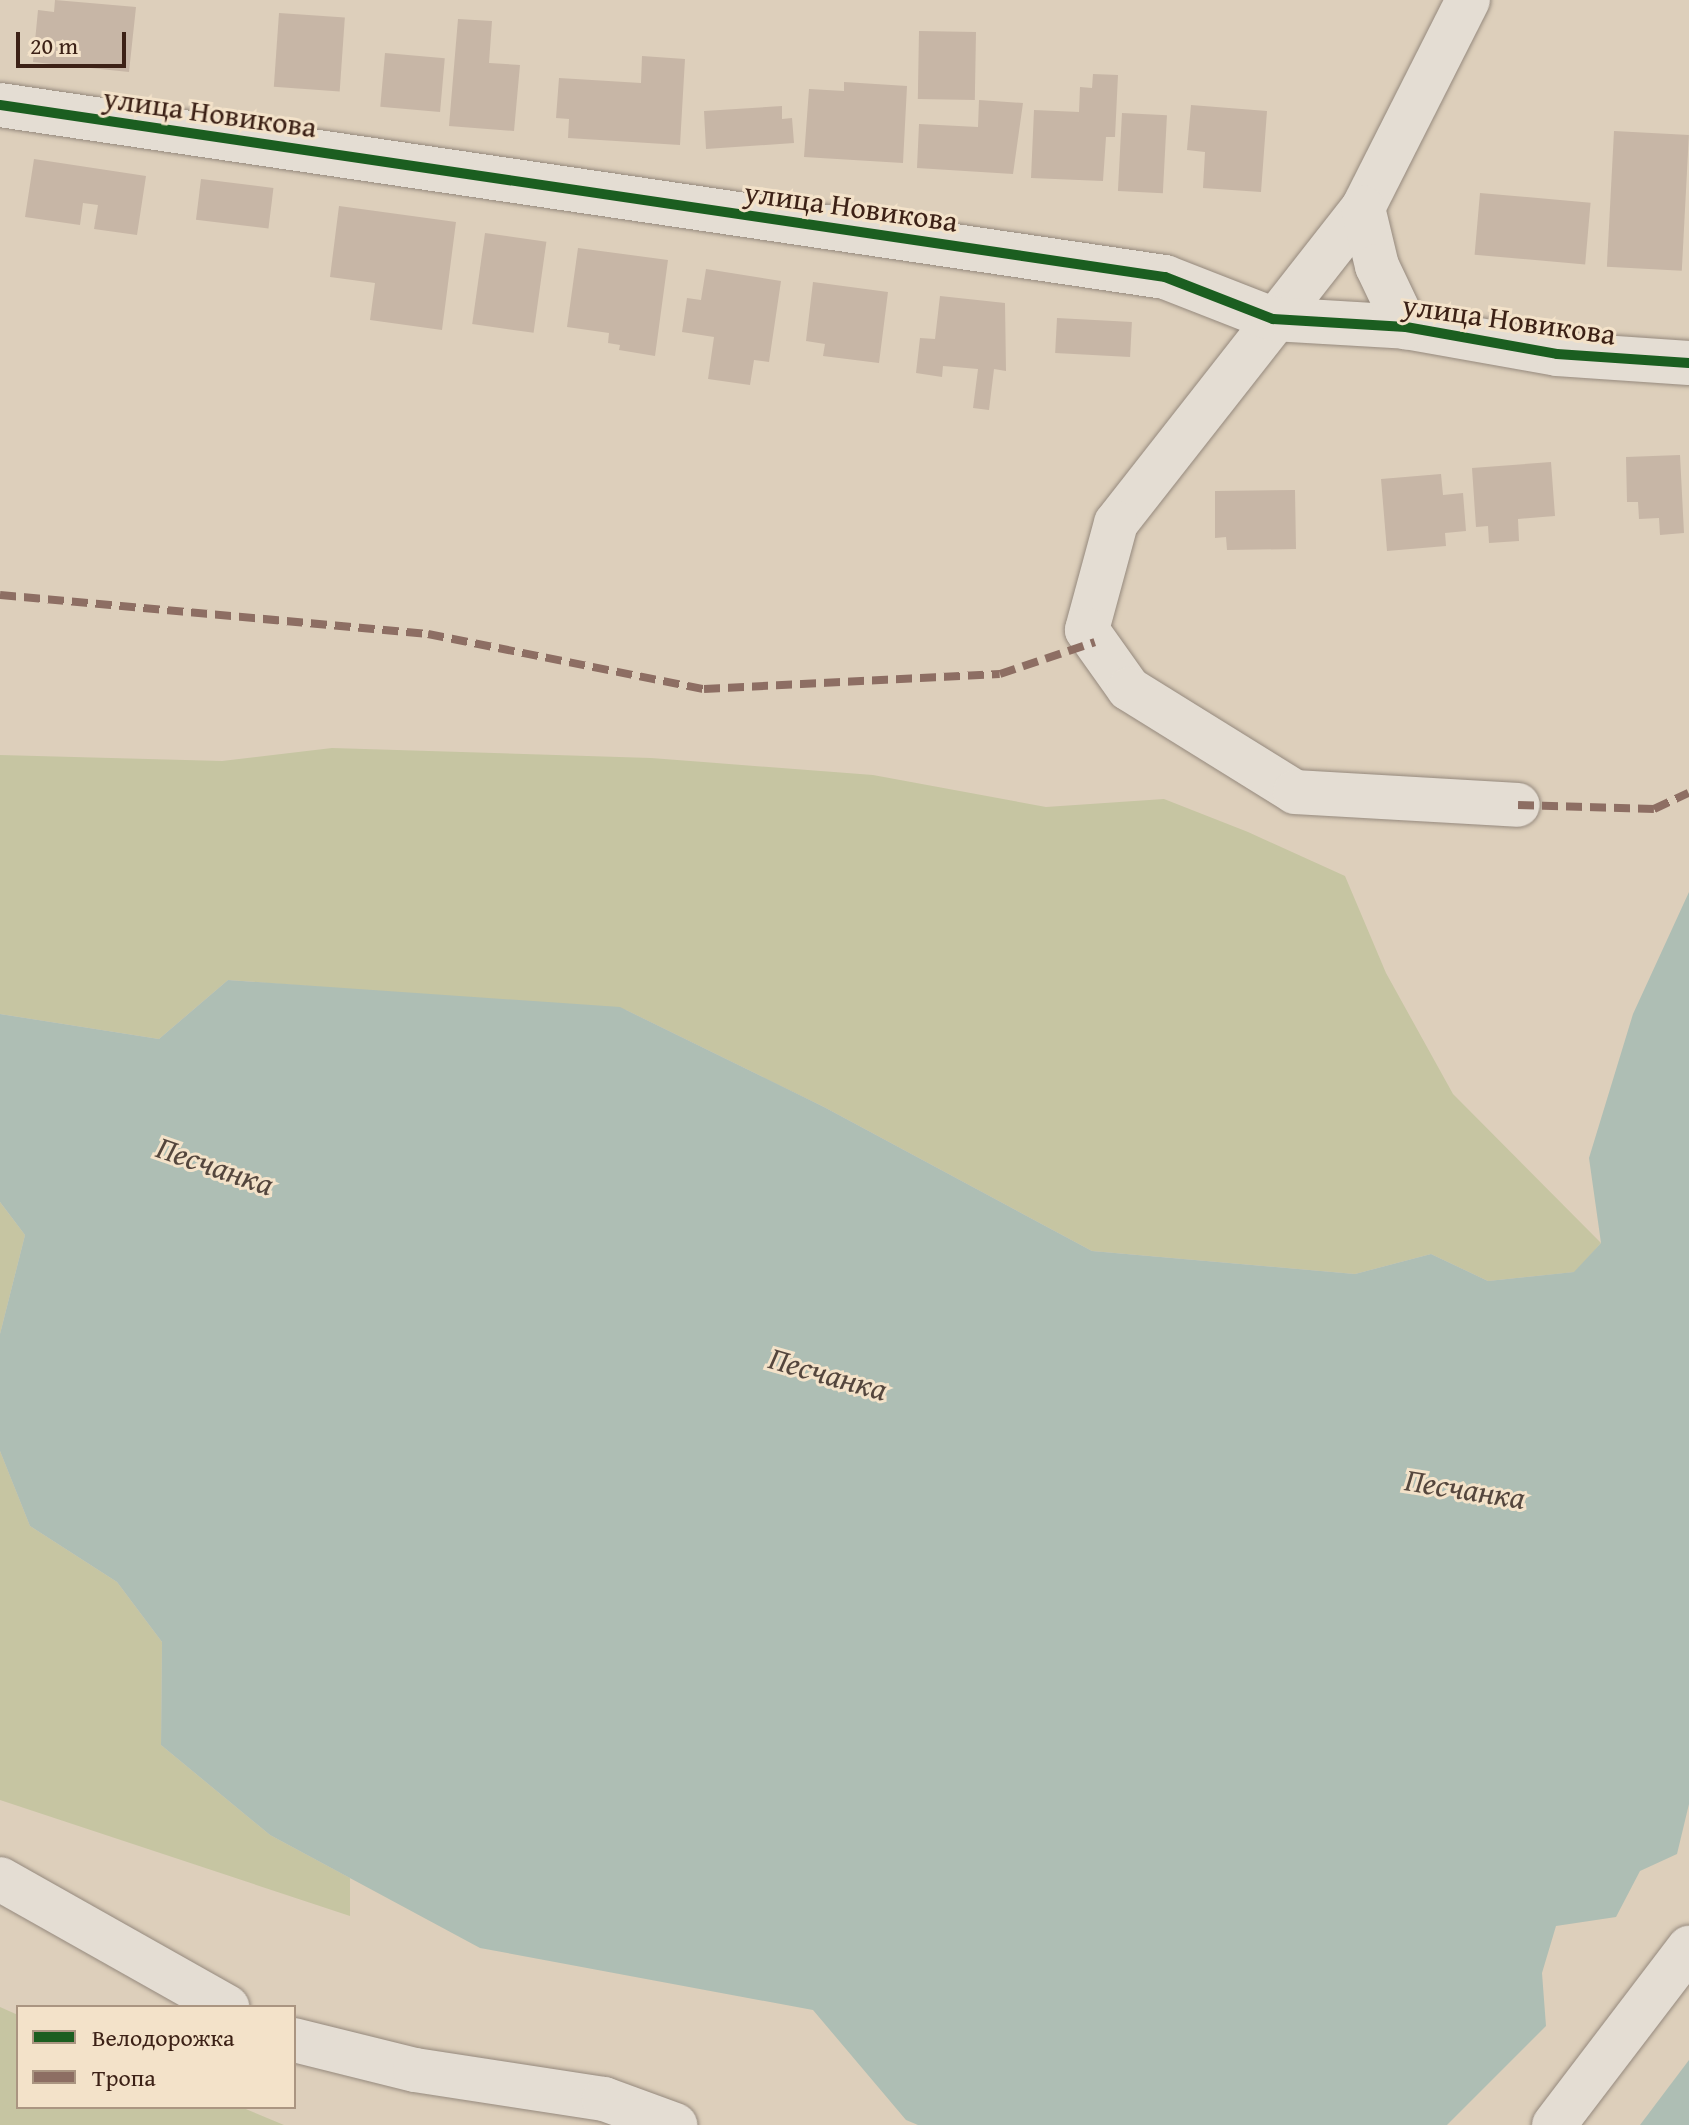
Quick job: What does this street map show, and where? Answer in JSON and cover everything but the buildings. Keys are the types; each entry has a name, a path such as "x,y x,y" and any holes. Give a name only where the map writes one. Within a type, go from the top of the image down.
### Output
{"street":[{"path":"1468,0 1363,208 1116,523 1087,630 1129,689 1295,792 1518,805"},
{"name":"улица Новикова","path":"0,105 1165,277 1273,319 1406,327 1557,354 1689,363"},
{"path":"1363,208 1377,266 1406,327"},
{"path":"0,1879 223,2005"},
{"path":"1554,2125 1689,1948"},
{"path":"296,2040 415,2070 604,2099 675,2125"}],"green space":[{"path":"332,748 651,758 873,775 1046,807 1164,799 1248,832 1345,876 1386,973 1453,1094 1601,1243 1575,1272 1488,1281 1431,1254 1355,1274 1092,1251 824,1107 626,1010 228,980 159,1039 0,1014 0,755 222,761"},
{"path":"0,1202 25,1235 0,1334"},
{"path":"0,1451 30,1526 117,1582 162,1642 161,1745 270,1835 350,1878 350,1916 0,1800"},
{"path":"0,2007 16,2014 16,2109 246,2109 284,2125 0,2125"}],"water":[{"name":"Песчанка","path":"1689,892 1689,1804 1677,1854 1640,1871 1616,1917 1556,1926 1542,1973 1546,2026 1447,2125 918,2125 906,2120 813,2010 480,1948 270,1835 161,1745 162,1642 117,1582 30,1526 0,1451 0,1334 25,1235 0,1202 0,1014 159,1039 228,980 620,1007 824,1107 1092,1251 1355,1274 1431,1254 1488,1281 1574,1272 1601,1243 1589,1158 1633,1014"},
{"path":"1689,2060 1689,2125 1640,2125"}],"marked path":[{"path":"0,595 428,634 704,689 1000,674 1095,642"},
{"path":"1518,805 1654,809 1689,793"}],"cycle path":[{"path":"0,105 1165,277 1273,319 1406,327 1557,354 1689,363"}]}
